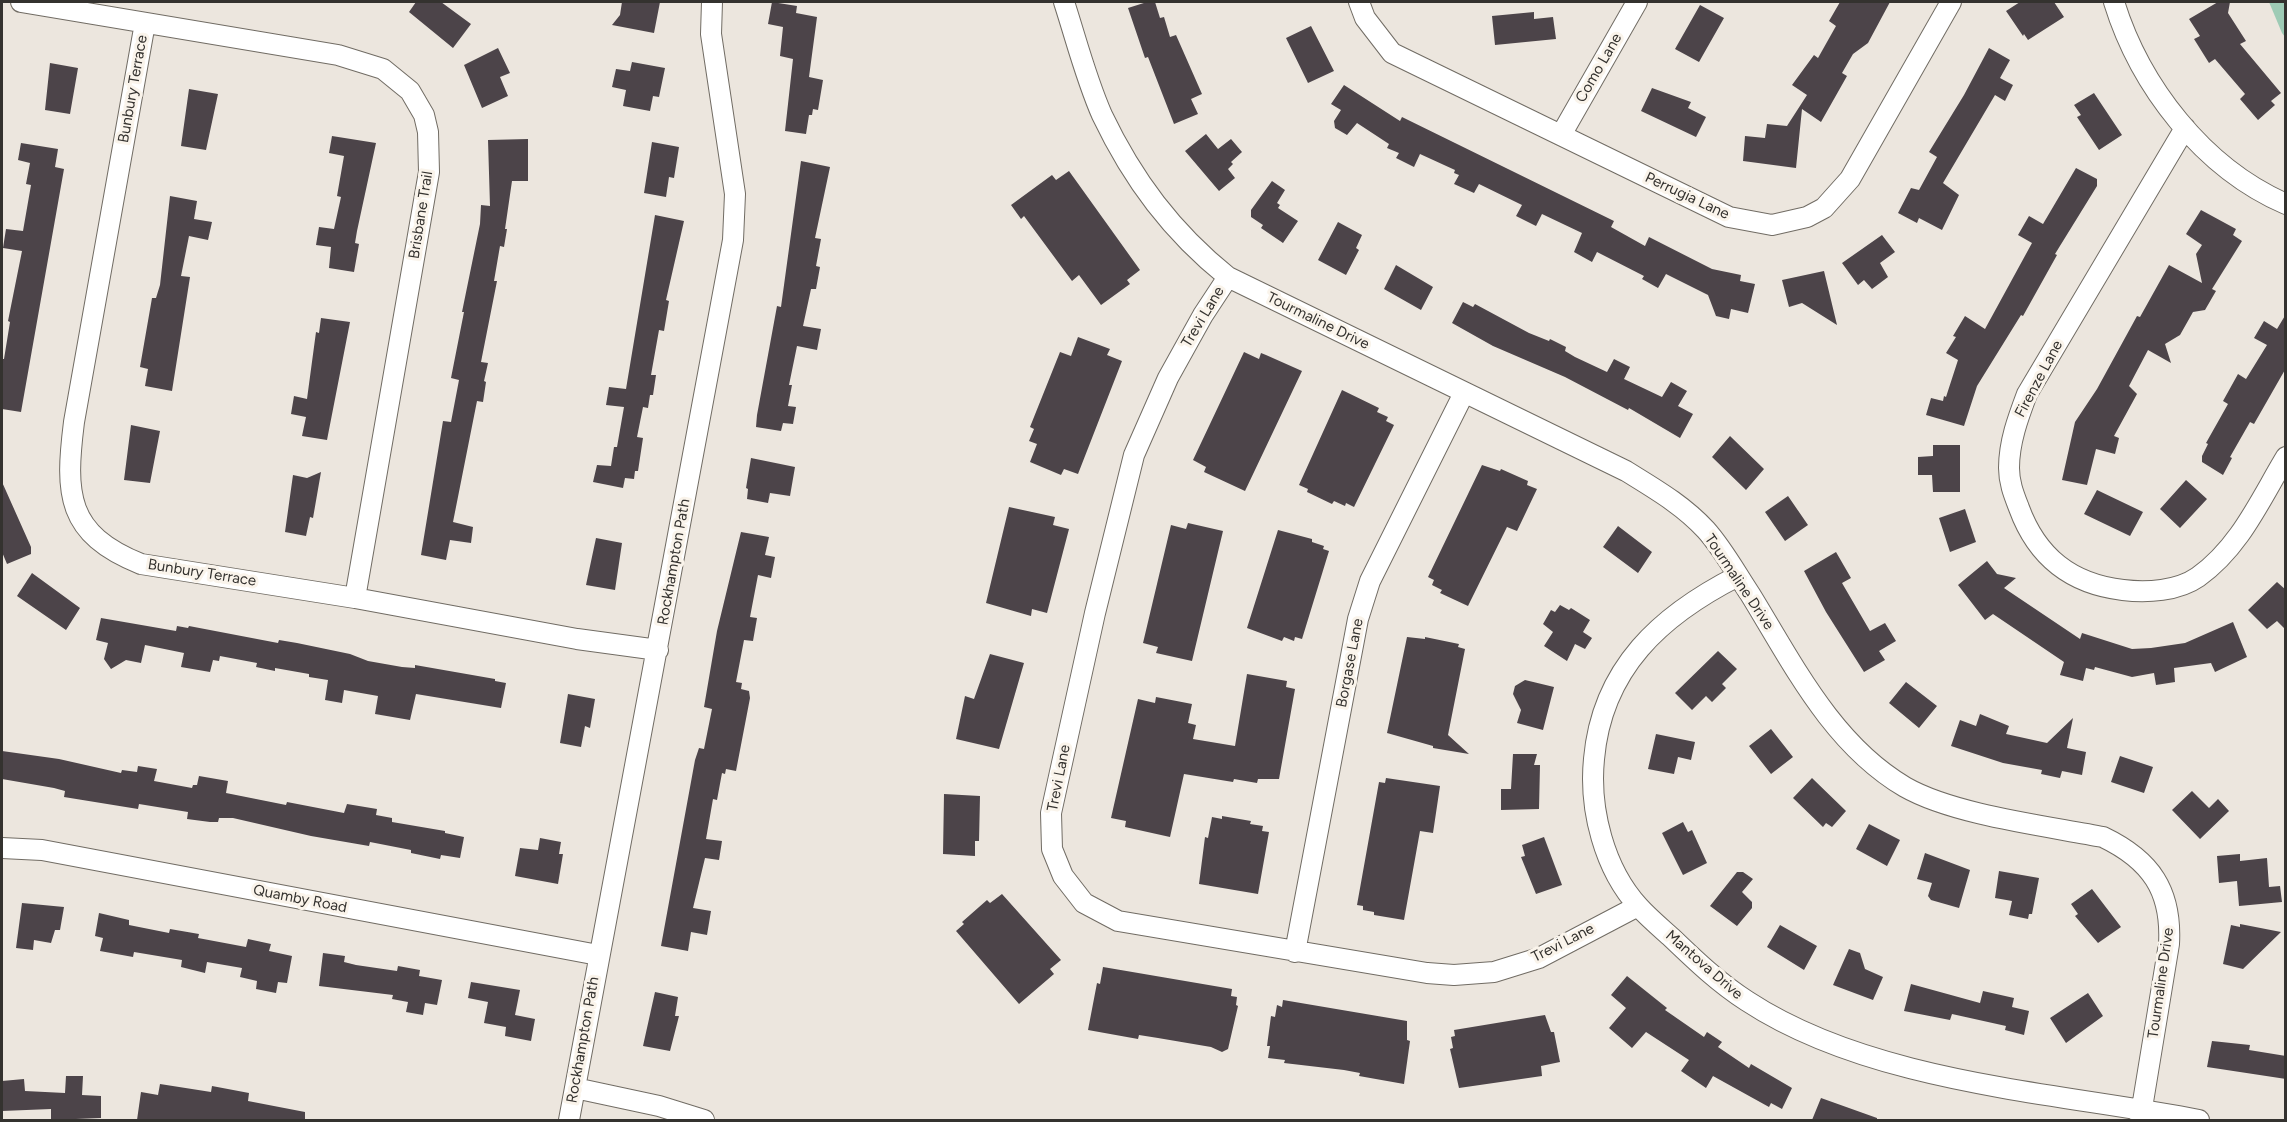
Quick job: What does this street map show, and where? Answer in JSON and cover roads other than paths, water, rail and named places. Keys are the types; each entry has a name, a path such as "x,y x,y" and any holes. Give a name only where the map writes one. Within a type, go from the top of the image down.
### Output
{"street":[{"name":"Brisbane Trail","path":"21,2 279,43 338,55 383,69 410,91 424,115 428,132 429,172 355,598"},
{"name":"Rockhampton Path","path":"569,1120 733,240 735,194 711,34 712,2"},
{"name":"Tourmaline Drive","path":"1064,2 1101,113 1129,166 1177,232 1228,277 1626,471 1677,502 1707,531 1738,576 1817,704 1852,746 1906,788 1951,806 2103,837 2126,848 2151,871 2168,905 2170,923 2169,944 2141,1115"},
{"name":"Perrugia Lane","path":"1359,2 1365,18 1392,53 1730,218 1772,225 1807,217 1824,208 1850,179 1951,2"},
{"name":"Como Lane","path":"1561,135 1637,2"},
{"path":"2114,2 2124,33 2144,74 2185,128 2219,163 2261,193 2286,204"},
{"name":"Bunbury Terrace","path":"145,23 74,422 68,471 73,503 86,527 116,554 141,564 355,598 509,628 658,650"},
{"name":"Firenze Lane","path":"2185,128 2027,394 2015,423 2009,468 2012,489 2037,546 2049,559 2078,578 2104,588 2138,592 2170,589 2197,578 2235,545 2286,457"},
{"name":"Trevi Lane","path":"1228,277 1203,315 1168,378 1134,455 1095,613 1051,813 1052,849 1063,876 1084,903 1118,921 1426,974 1494,972 1539,958 1638,906"},
{"name":"Borgase Lane","path":"1295,952 1358,619 1370,581 1464,393"},
{"name":"Mantova Drive","path":"1738,576 1668,619 1637,648 1612,690 1595,741 1592,778 1599,830 1617,877 1638,906 1712,975 1747,1002 1796,1028 1844,1047 1931,1074 2141,1115 2199,1120"},
{"name":"Quamby Road","path":"2,848 42,850 598,955"},
{"path":"575,1088 659,1106 704,1120"}]}
